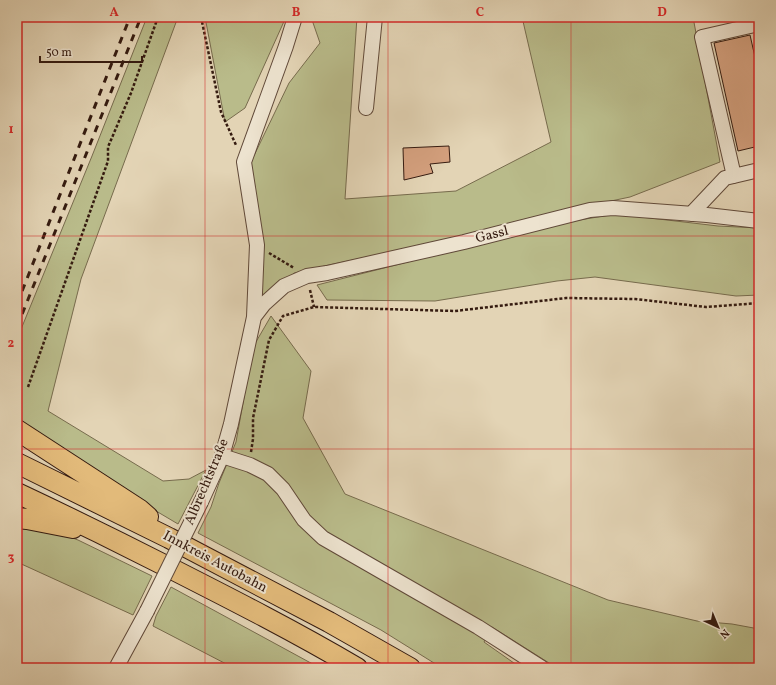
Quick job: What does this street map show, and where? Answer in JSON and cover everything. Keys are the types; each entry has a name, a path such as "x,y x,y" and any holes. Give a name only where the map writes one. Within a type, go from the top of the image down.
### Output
{"highway":[{"path":"17,430 140,510 169,538"},
{"name":"Innkreis Autobahn","path":"17,463 169,538 329,622 410,668"},
{"name":"Innkreis Autobahn","path":"17,493 220,594 327,650 357,668"},
{"path":"17,518 100,533"}],"street":[{"path":"244,162 295,17"},
{"path":"366,108 375,17"},
{"path":"734,176 702,37 759,24"},
{"name":"Albrechtstraße","path":"116,668 147,611 201,502 222,456 231,424 253,323 257,245 244,162"},
{"path":"691,214 725,178 759,170"},
{"name":"Gassl","path":"253,323 264,304 284,286 307,276 327,273 464,242 590,210 613,208 707,215 759,221"},
{"path":"222,456 250,464 268,474 283,489 304,520 323,538 478,627 542,668"}],"path":[{"path":"28,387 108,161 108,147 131,93 158,17"},
{"path":"201,17 221,112 244,162"},
{"path":"257,245 307,276 314,307"},
{"path":"250,464 253,439 253,418 269,340 283,316 314,307 455,312 566,298 635,299 706,307 759,303"}],"green space":[{"path":"147,17 178,17 81,279 48,411 163,481 189,479 206,470 178,524 97,476 17,423 17,339"},
{"path":"205,17 286,17 245,108 225,122"},
{"path":"311,17 357,17 345,199 456,191 551,142 522,17 693,17 720,162 630,197 530,218 429,244 294,273 263,303 249,166 289,83 320,43"},
{"path":"616,214 718,226 759,228 759,295 736,296 595,277 557,281 435,301 327,300 317,285 561,223"},
{"path":"271,316 311,371 303,418 345,494 608,600 697,621 732,624 759,629 759,668 557,668 492,627 484,642 521,668 442,668 381,630 198,533 211,507 236,442 253,347"},
{"path":"17,526 41,526 78,540 152,576 133,615 17,562"},
{"path":"171,587 320,668 232,668 153,626 156,616"}],"building":[{"path":"750,35 757,66 759,65 759,146 738,151 714,43"},
{"path":"449,146 450,162 430,164 433,173 404,180 403,148"}],"railway":[{"path":"17,304 130,17"},
{"path":"17,327 141,17"}]}
